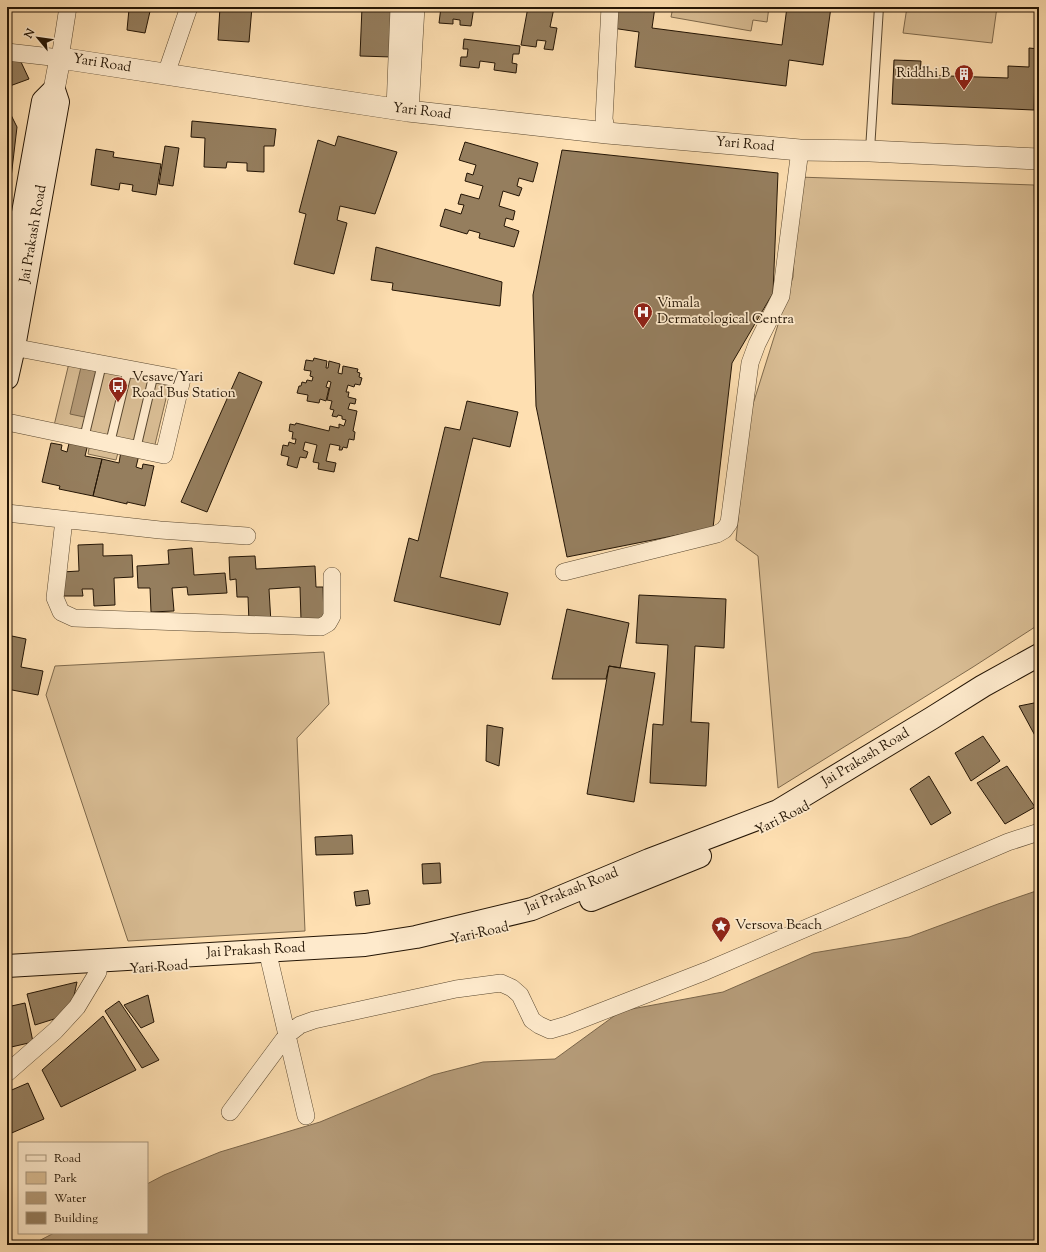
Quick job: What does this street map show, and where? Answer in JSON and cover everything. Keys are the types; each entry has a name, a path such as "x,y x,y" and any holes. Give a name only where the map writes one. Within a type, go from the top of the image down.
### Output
{"main road":[{"name":"Yari Road","path":"7,302 44,101 54,90"},
{"name":"Jai Prakash Road","path":"7,378 11,346 58,102 54,90"},
{"name":"Jai Prakash Road","path":"7,966 98,966 268,955 365,945 416,937 532,909 649,860 778,811 983,686 1039,654"},
{"name":"Yari Road","path":"268,955 365,956 413,949 533,922 622,888 782,822 1039,671"},
{"path":"7,979 98,966"}],"street":[{"path":"7,52 60,58 68,7"},
{"path":"166,74 188,7"},
{"path":"399,7 402,110"},
{"path":"402,110 414,7"},
{"path":"607,133 604,120 610,7"},
{"name":"Yari Road","path":"54,90 60,58 402,110 607,133 800,150 870,151 1039,159"},
{"path":"564,572 717,534 724,530 729,523 750,363 757,344 781,296 800,150"},
{"path":"7,422 164,455 182,379 11,346"},
{"path":"7,513 160,530 247,536"},
{"path":"64,520 55,598 61,612 74,618 321,628 328,623 332,616 332,576"},
{"path":"230,1112 287,1035 300,1025 314,1020 456,989 501,983 512,988 520,995 532,1020 550,1030 567,1025 706,971 1008,842 1039,832"},
{"path":"268,955 306,1116"},
{"path":"7,1073 55,1032 77,1007 98,966"}],"lane":[{"path":"870,151 879,7"},
{"path":"84,438 102,364"},
{"path":"110,443 128,369"},
{"path":"136,449 154,374"}],"green space":[{"path":"673,7 769,7 767,22 753,20 751,31 671,17"},
{"path":"907,7 997,7 992,43 903,33"},
{"path":"798,177 1034,185 1039,410 1039,614 1035,627 778,788 758,556 736,540 748,420 793,277"},
{"path":"69,363 169,386 152,457 119,449 116,460 88,454 90,443 52,434"},
{"path":"324,652 329,704 297,738 305,931 128,941 46,695 55,666"}],"water":[{"path":"81,367 100,371 89,418 70,414"},
{"path":"1039,890 1039,1245 31,1245 52,1234 148,1234 148,1183 164,1175 220,1152 320,1122 433,1075 483,1062 555,1059 621,1011 723,992 813,953 909,937"}],"building":[{"path":"123,7 151,7 145,33 127,30 129,9"},
{"path":"220,7 252,7 249,42 218,40"},
{"path":"362,7 394,7 392,57 360,56"},
{"path":"441,7 474,7 471,26 460,25 460,20 453,19 453,24 439,23"},
{"path":"528,7 560,7 560,9 554,8 550,27 557,28 553,50 544,49 546,41 537,40 536,47 521,45"},
{"path":"616,7 655,7 652,28 782,45 787,7 831,7 823,65 789,60 786,86 635,67 639,32 612,28"},
{"path":"464,39 520,46 519,54 513,54 512,63 517,64 516,73 494,70 495,63 480,61 479,68 460,66 461,57 467,57 468,49 463,49"},
{"name":"Riddhi B","path":"1029,48 1039,49 1039,75 1035,75 1034,110 892,104 894,60 921,61 920,75 1008,78 1008,66 1029,67"},
{"path":"7,55 21,62 29,79 7,87"},
{"path":"7,107 17,127 7,212"},
{"path":"192,121 276,129 274,146 264,146 264,172 247,171 247,163 227,162 226,168 204,167 205,138 191,137"},
{"path":"338,136 397,152 375,214 340,206 337,220 347,223 334,274 294,264 306,214 299,212 318,140 335,146"},
{"path":"465,142 538,163 533,182 519,178 517,186 522,188 519,196 503,191 499,206 515,211 513,220 506,218 504,226 519,231 514,247 479,238 480,233 469,230 467,234 440,226 445,209 461,214 464,205 458,204 461,194 479,199 483,186 465,181 467,173 473,175 476,165 459,160"},
{"path":"165,146 179,148 173,186 159,184"},
{"path":"96,149 114,152 113,157 161,164 156,195 132,191 133,185 120,183 119,190 91,185"},
{"name":"Vimala Dermatological Centra","path":"562,150 778,173 773,293 732,363 713,528 567,557 536,406 533,295"},
{"path":"376,247 502,282 500,306 392,290 393,283 371,280"},
{"path":"314,358 327,361 326,368 328,368 329,361 340,364 338,373 342,374 343,366 358,369 357,372 360,373 359,377 362,378 360,385 355,384 354,387 348,385 346,392 349,392 348,397 356,399 355,404 350,403 348,409 357,411 353,431 355,432 354,440 349,439 347,448 343,447 342,450 339,450 340,446 330,444 326,461 336,463 334,472 318,469 319,463 313,462 317,445 305,442 303,450 308,452 306,458 300,457 297,468 287,465 289,457 281,455 283,445 288,446 289,442 295,444 296,439 292,439 293,432 289,431 290,424 295,425 296,423 329,431 330,426 339,428 339,424 344,426 346,420 342,419 342,416 332,416 334,410 330,409 332,401 327,400 331,382 328,381 326,387 329,388 326,401 320,399 319,403 307,401 308,395 297,393 302,382 306,383 307,380 312,381 313,377 310,376 311,371 304,370 306,360 313,361"},
{"path":"239,372 262,382 207,512 181,502"},
{"path":"467,401 518,412 510,447 473,438 440,577 508,593 500,625 394,601 409,538 418,541 445,427 460,430"},
{"path":"70,439 88,444 85,456 102,459 93,496 59,489 60,486 42,482 51,443 62,445 61,450 67,452"},
{"path":"121,451 139,455 136,467 142,469 143,464 154,466 145,506 127,502 127,504 93,496 102,459 119,463"},
{"path":"103,544 103,556 132,555 133,577 114,578 115,605 94,606 93,589 82,589 83,596 63,596 62,572 79,571 78,545"},
{"path":"192,548 194,575 225,573 227,593 188,595 187,587 172,588 174,611 151,612 150,588 138,588 137,566 169,564 168,550"},
{"path":"255,556 256,569 315,566 316,587 323,587 324,618 301,620 300,587 269,589 271,623 249,623 248,597 237,597 236,579 230,580 229,557"},
{"path":"639,595 726,599 724,648 695,646 691,722 709,723 706,786 650,783 653,724 663,725 668,645 636,643"},
{"path":"7,601 10,602 7,618"},
{"path":"567,609 629,623 620,668 609,666 606,679 552,679"},
{"path":"7,635 26,639 21,667 43,671 38,695 7,689"},
{"path":"609,666 655,673 634,802 587,794"},
{"path":"1039,702 1039,743 1019,706"},
{"path":"487,725 503,728 499,766 486,761"},
{"path":"983,736 1000,761 971,781 955,753"},
{"path":"1007,766 1035,807 1005,824 977,783"},
{"path":"929,776 951,813 931,825 910,789"},
{"path":"352,835 353,854 316,855 315,837"},
{"path":"440,863 441,883 423,884 422,864"},
{"path":"368,890 370,904 356,906 354,892"},
{"path":"77,982 70,1014 35,1025 27,994"},
{"path":"148,995 154,1022 141,1028 124,1005"},
{"path":"119,1001 159,1060 142,1068 105,1011"},
{"path":"25,1003 33,1042 7,1048 7,1007"},
{"path":"103,1016 136,1070 61,1107 42,1070"},
{"path":"28,1083 44,1119 7,1135 7,1092"}],"place":[{"name":"Riddhi B","path":"964,91"},
{"name":"Vimala Dermatological Centra","path":"643,329"},
{"name":"Vesave/Yari Road Bus Station","path":"118,403"},
{"name":"Versova Beach","path":"721,943"}]}
